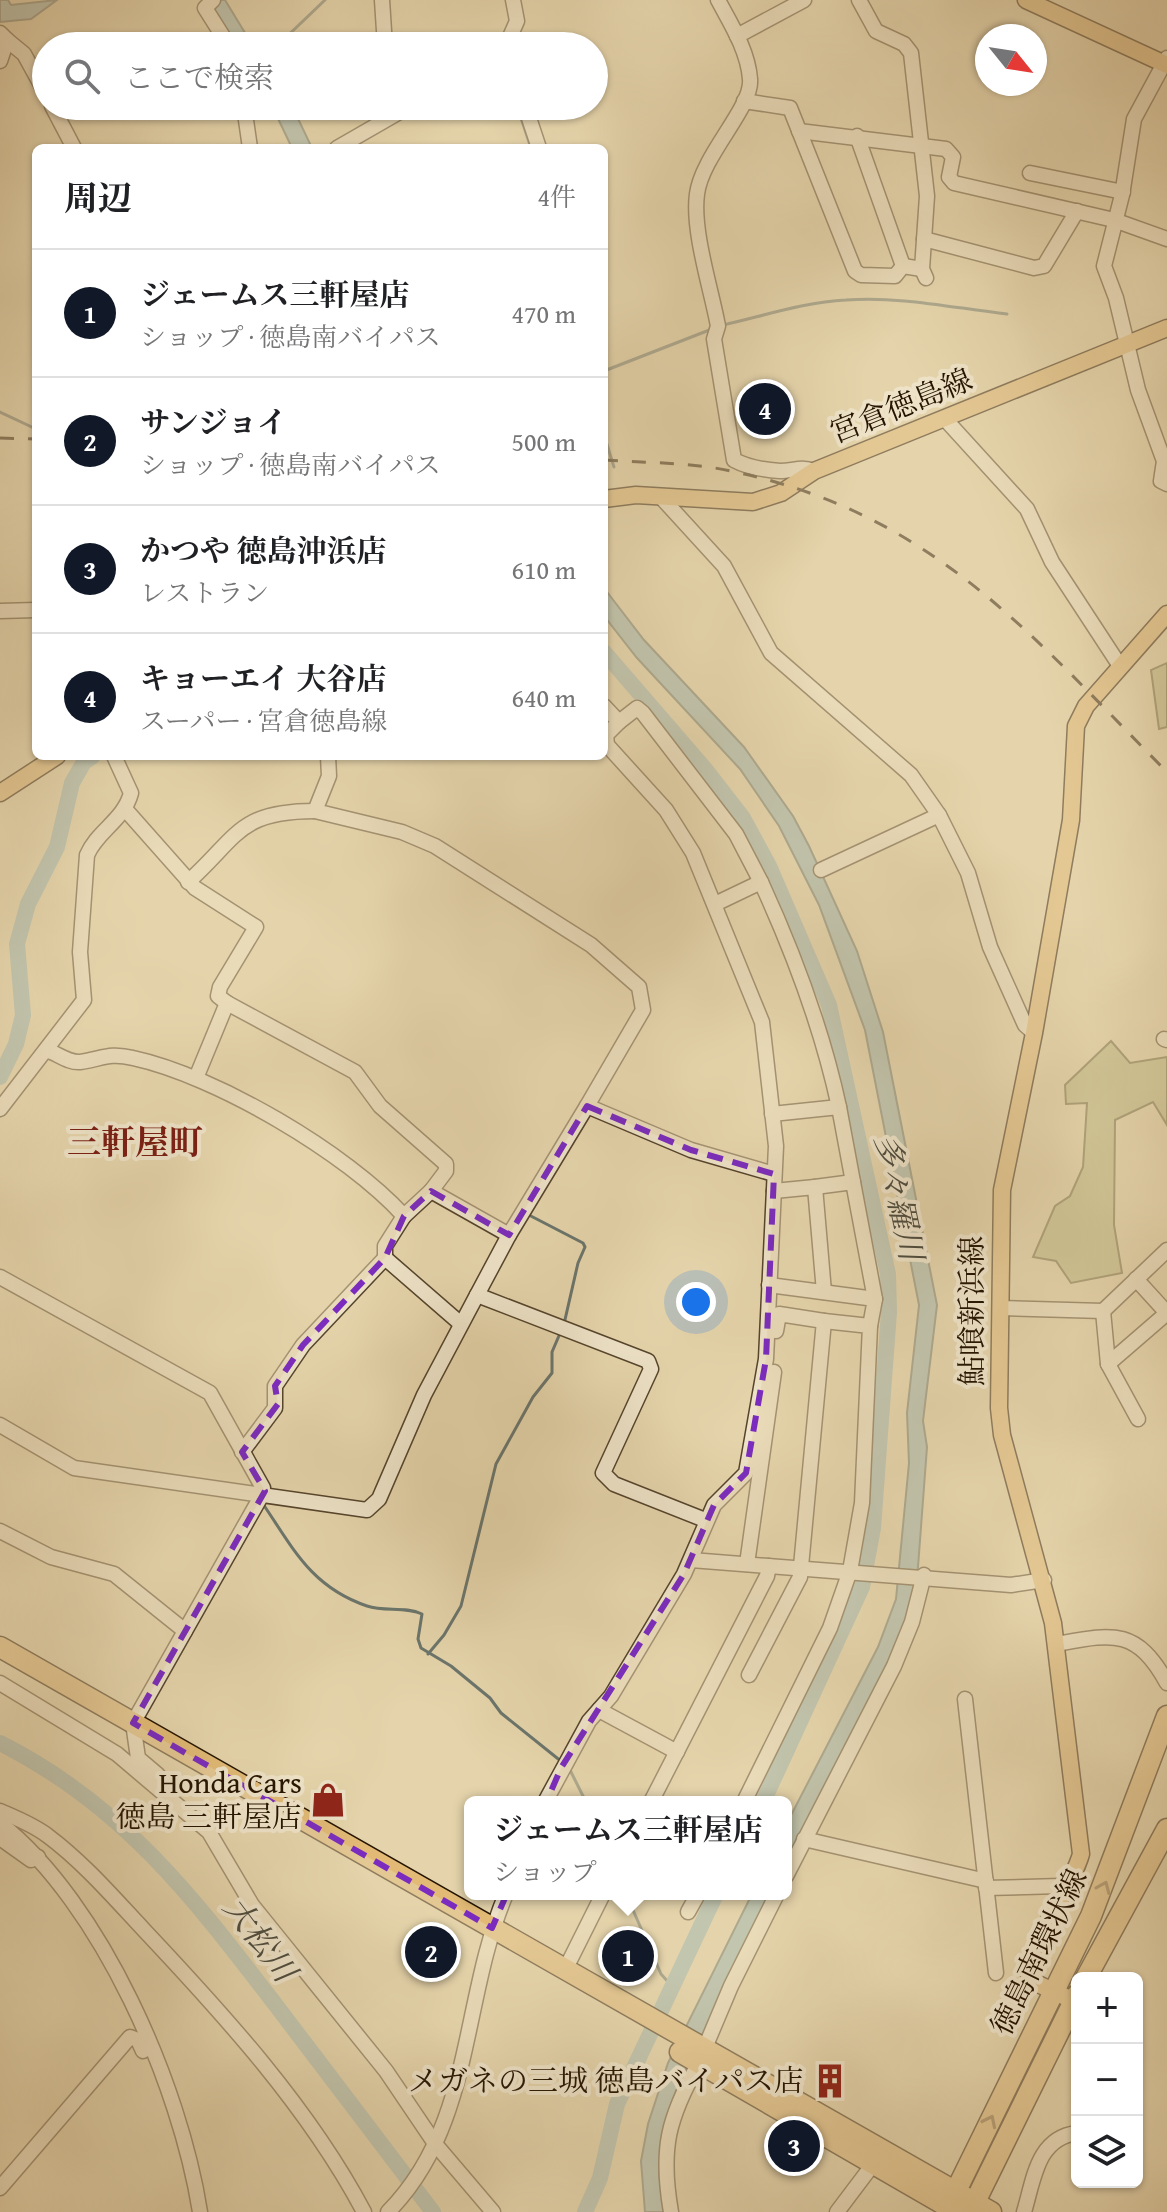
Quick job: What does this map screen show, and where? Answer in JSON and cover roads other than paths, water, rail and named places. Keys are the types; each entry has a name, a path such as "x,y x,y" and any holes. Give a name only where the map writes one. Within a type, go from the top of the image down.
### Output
{"highway":[{"path":"0,1647 134,1731 963,2207"},
{"path":"0,1662 134,1731"},
{"name":"徳島南環状線","path":"963,2207 1054,1992 1113,1864 1167,1716"},
{"name":"徳島南環状線","path":"1089,1972 1167,1829"},
{"path":"490,1935 565,1970 635,2019"},
{"name":"徳島南環状線","path":"963,2207 1071,2009"},
{"path":"699,2055 874,2163 963,2207"}],"main road":[{"path":"1026,0 1166,62"},
{"name":"宮倉徳島線","path":"608,499 660,496 753,502 781,493 814,471 1167,328"},
{"name":"鮎喰新浜線","path":"1071,1998 1036,1983 1028,1972 1028,1963 1067,1889 1081,1854 1056,1644 1044,1580 1002,1435 1002,1190 1034,1033 1071,820 1076,726 1086,706 1167,614"},
{"path":"0,793 51,760"}],"street":[{"path":"382,0 384,32"},
{"path":"512,32 517,21 513,0"},
{"path":"718,0 737,36 750,78 744,101 707,159 700,177 696,208 718,326 714,339 734,460 745,466 781,471 805,468 814,471"},
{"path":"737,36 804,0"},
{"path":"857,136 903,266 924,274 927,196 911,53 904,44 876,31 859,0"},
{"path":"210,3 205,8 220,32"},
{"path":"0,61 4,37"},
{"path":"4,37 24,54 32,69"},
{"path":"1166,62 1134,119 1123,192 1104,272 1116,298 1125,345 1164,461 1161,481 1167,484"},
{"path":"744,101 790,108 855,271 861,275 895,276 903,266"},
{"path":"59,120 72,144"},
{"path":"246,120 249,144"},
{"path":"343,144 379,120"},
{"path":"530,120 538,144"},
{"path":"799,131 922,144 951,152 949,177 954,183 1114,220 1167,239"},
{"path":"1030,173 1123,192"},
{"path":"924,239 1034,268 1044,266 1077,211"},
{"path":"945,419 1027,509 1052,562 1120,666"},
{"path":"660,496 724,566 771,653 911,775 939,815 968,873 990,947 1025,1025 1034,1033"},
{"path":"0,611 16,607 32,609"},
{"path":"608,733 637,708 643,713 736,834 761,882 810,998 839,1107 875,1299 870,1326 862,1503 852,1571 827,1636 747,1796"},
{"path":"608,710 619,722"},
{"path":"608,746 666,810 698,862 762,1022 772,1114 774,1191 763,1383 748,1465 740,1481 719,1498 705,1520 694,1560"},
{"path":"0,1109 79,1009 84,992 80,952 87,855 93,842 125,809 131,793 116,760"},
{"path":"315,811 329,776 328,760"},
{"path":"125,809 188,882 256,927 220,987 218,996 355,1072 380,1106 446,1164 446,1171 431,1191 404,1216 385,1246 385,1258 303,1345 275,1386 275,1408 242,1452"},
{"path":"0,1425 74,1468 263,1493 359,1511 374,1506 461,1324 509,1235 643,1010 639,987 591,945 435,846 402,832 315,811 273,814 234,832 217,857 188,882"},
{"path":"821,870 939,815"},
{"path":"715,904 761,882"},
{"path":"196,1078 227,1003"},
{"path":"46,1050 80,1062 101,1055 130,1057 196,1078 282,1121 404,1216"},
{"path":"587,1106 691,1150 774,1174"},
{"path":"772,1114 839,1107"},
{"path":"774,1191 853,1182"},
{"path":"815,1187 824,1292"},
{"path":"431,1191 509,1235"},
{"path":"1000,1308 1103,1311 1167,1250"},
{"path":"385,1258 461,1324"},
{"path":"0,1277 210,1393 263,1493"},
{"path":"1108,1364 1167,1313 1136,1279"},
{"path":"769,1285 875,1299"},
{"path":"477,1295 648,1361 651,1369 603,1473 614,1484 705,1520"},
{"path":"1103,1311 1108,1364 1138,1419"},
{"path":"747,1564 772,1395 777,1315 870,1326"},
{"path":"749,1675 800,1577 824,1321"},
{"path":"548,1796 569,1754 611,1696 694,1560 721,1505 756,1488"},
{"path":"175,1802 173,1787 138,1758 134,1731 185,1631 263,1493"},
{"path":"0,1531 51,1557 114,1574 185,1631"},
{"path":"694,1560 922,1575 1011,1585 1044,1580"},
{"path":"654,1796 767,1576 769,1566"},
{"path":"792,1864 904,1643 922,1575"},
{"path":"1056,1644 1111,1635 1123,1637 1154,1659 1167,1683"},
{"path":"0,1683 93,1737 209,1832 242,1892 386,2071 434,2149 493,2212"},
{"path":"965,1699 996,1973"},
{"path":"599,1710 677,1752"},
{"path":"0,1811 48,1836 94,1877 163,1950 260,2062 338,2167 364,2212"},
{"path":"0,1823 38,1857 79,1909 163,2074 177,2111 200,2212"},
{"path":"0,1838 22,1857 31,1860 38,1857"},
{"path":"804,1839 986,1885 1061,1886 1067,1889"},
{"path":"388,2212 434,2149 462,2070 490,1935 504,1900"},
{"path":"565,1970 600,1900"},
{"path":"688,1912 695,1900"},
{"path":"671,2212 666,2184 670,2121 774,1900"},
{"path":"0,2188 130,2037 138,2040 151,2069 163,2074"},
{"path":"1024,2212 1042,2152 1062,2135 1071,2134"},
{"path":"837,2212 874,2163"}],"water":[{"path":"0,0 8,0 11,5 57,0 31,19 0,22"},
{"path":"206,0 225,0 244,32 226,32"},
{"path":"279,120 299,120 310,144 290,144"},
{"path":"608,593 644,640 744,747 793,816 809,846 857,951 883,1032 937,1305 923,1421 927,1447 918,1567 910,1618 890,1664 792,1855 792,1813 878,1647 896,1599 909,1463 907,1413 919,1305 865,1030 819,905 779,826 740,769 637,658 608,621"},
{"path":"749,1900 770,1900 679,2083 667,2116 659,2174 665,2212 645,2212 641,2161 648,2124 668,2063"}],"waterway":[{"path":"292,32 325,0"},
{"path":"522,120 530,144"},
{"path":"723,325 800,306 866,299 1007,314"},
{"path":"608,369 712,329"},
{"path":"0,412 32,427"},
{"path":"608,448 614,467"},
{"name":"多々羅川","path":"608,657 743,818 769,866 829,1005 888,1274 889,1312 873,1528 862,1587 766,1796"},
{"name":"多々羅川","path":"0,1077 16,1044 23,1015 17,944 28,904 57,847 72,783 87,760"},
{"path":"527,1214 583,1243 585,1247 578,1263 564,1324"},
{"path":"428,1654 444,1635 461,1606 496,1464 533,1397 552,1373 552,1352 561,1331"},
{"path":"263,1504 294,1551 331,1588 367,1606 422,1614 418,1639 421,1648 451,1666 490,1698 501,1713 562,1762"},
{"name":"大松川","path":"0,1743 83,1795 153,1857 245,1965 433,2212"},
{"path":"568,1766 583,1796"},
{"path":"629,1900 661,1974 670,1984"},
{"name":"多々羅川","path":"585,2212 600,2178 617,2104 713,1900"}],"railway":[{"path":"0,438 32,439"},
{"path":"608,460 683,464 731,471 802,490 865,516 922,548 1022,627 1167,772"}],"place":[{"name":"キョーエイ 大谷店","path":"765,409"},
{"name":"Honda Cars 徳島 三軒屋店","path":"328,1800"},
{"name":"サンジョイ","path":"431,1952"},
{"name":"ジェームス三軒屋店","path":"628,1956"},
{"name":"メガネの三城 徳島バイパス店","path":"830,2081"},
{"name":"かつや 徳島沖浜店","path":"794,2146"}],"district":[{"name":"三軒屋町","path":"135,1142"}]}
